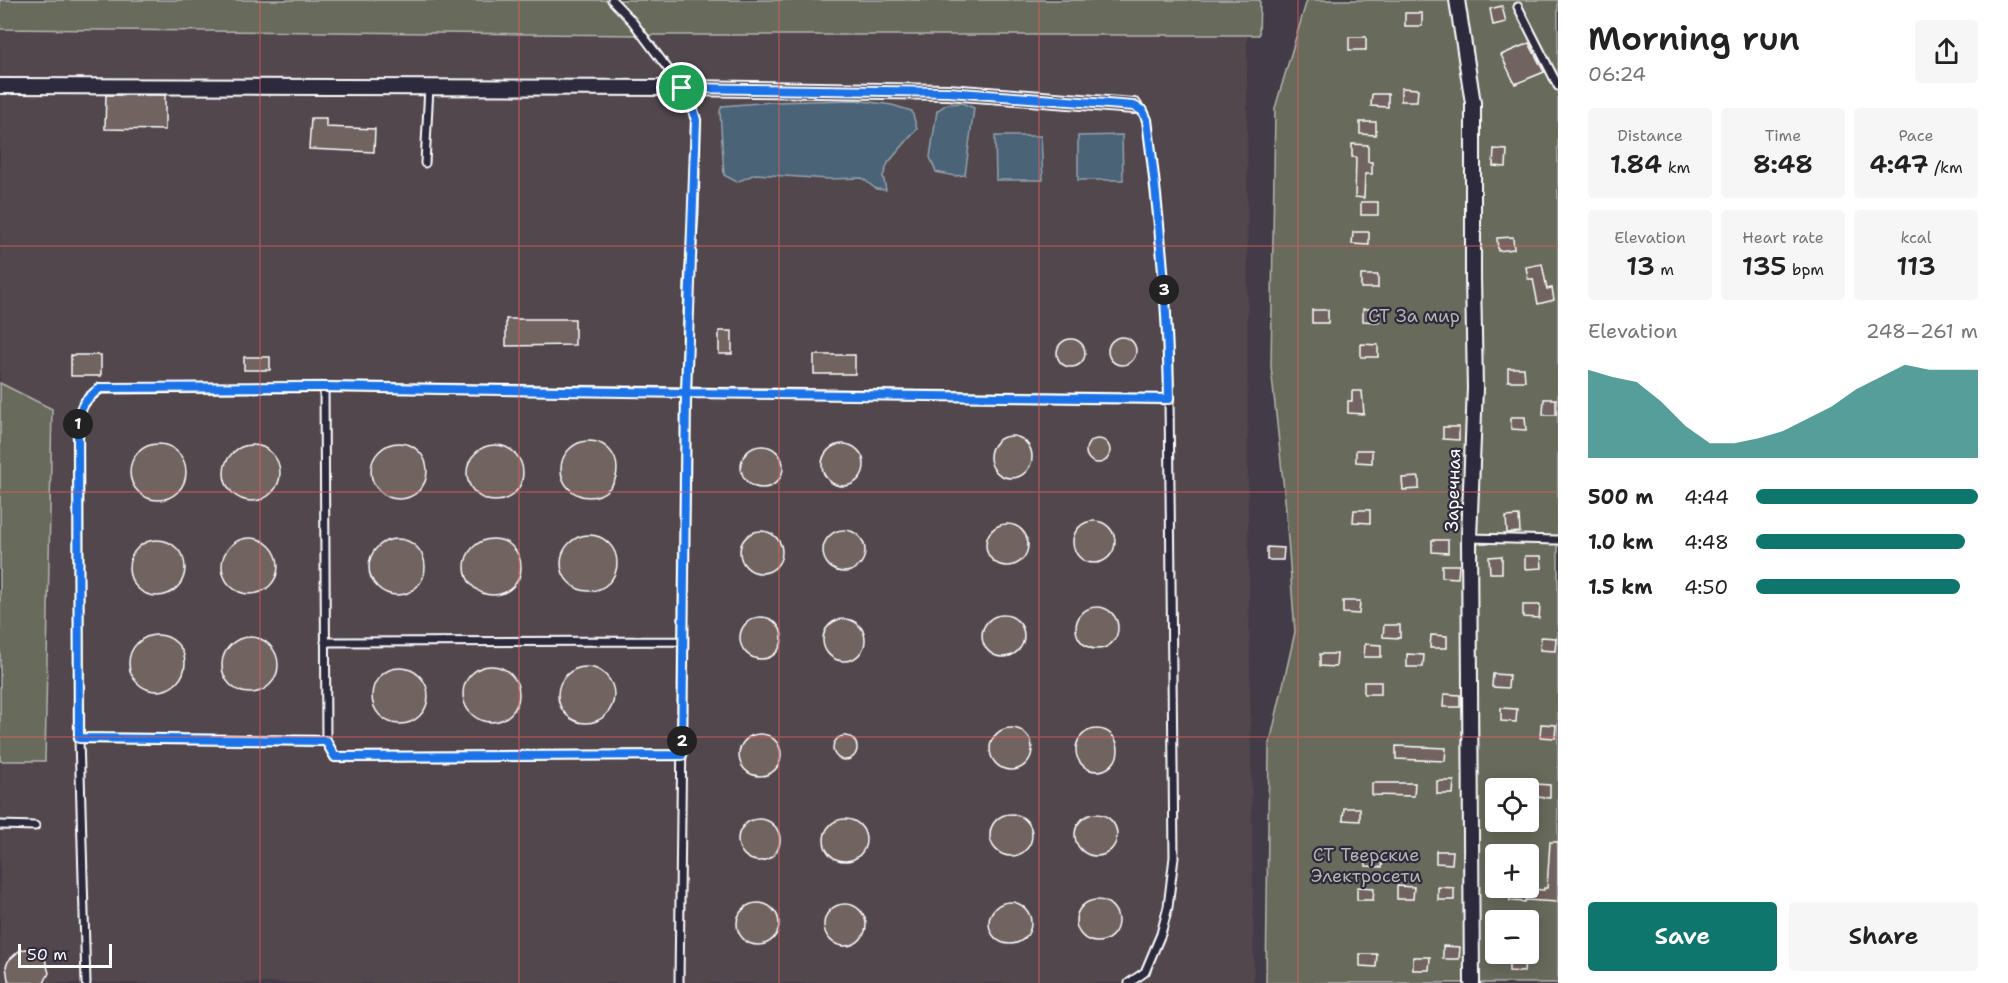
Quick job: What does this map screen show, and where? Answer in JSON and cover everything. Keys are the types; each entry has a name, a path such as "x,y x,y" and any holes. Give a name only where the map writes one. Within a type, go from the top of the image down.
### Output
{"street":[{"name":"Заречная","path":"1457,0 1473,103 1475,388 1468,538 1472,983"},
{"path":"0,86 682,88 948,92 1134,106"}],"lane":[{"path":"612,0 632,21 689,97 696,120 686,393 679,983"},
{"path":"1518,6 1558,86"},
{"path":"425,163 429,87"},
{"path":"1130,983 1145,972 1161,934 1168,907 1174,857 1168,358 1156,191 1147,120 1143,111 1134,106"},
{"path":"86,983 79,738 78,426 84,400 100,388 324,387 1169,399"},
{"path":"324,387 326,741 335,757 682,755"},
{"path":"1468,538 1558,540"},
{"path":"325,642 683,641"},
{"path":"79,738 326,741"},
{"path":"0,825 35,826"}],"shaded area":[{"path":"0,29 643,35 1247,35 1248,510 1254,983 0,983"}],"green space":[{"path":"0,0 1260,0 1259,35 643,35 0,29"},
{"name":"СТ За мир","path":"1307,0 1558,0 1558,983 1477,983 1477,622 1465,623 1464,983 1266,983 1269,747 1295,632 1285,500 1271,367 1275,108"},
{"path":"0,383 52,409 45,761 0,761"}],"water":[{"path":"855,100 892,105 912,111 917,129 888,163 883,176 886,190 876,189 862,178 828,179 755,174 737,182 724,175 720,111 722,106"},
{"path":"962,103 974,108 965,175 955,176 936,172 930,157 937,111 947,104"},
{"path":"1122,135 1123,180 1078,180 1078,136"},
{"path":"995,136 1041,136 1043,180 996,180"}],"building":[{"path":"1502,6 1506,22 1493,25 1490,9"},
{"path":"1405,13 1422,13 1422,26 1405,26"},
{"path":"1349,37 1366,37 1366,50 1349,50"},
{"path":"1529,43 1544,72 1515,84 1501,55"},
{"path":"1401,88 1418,89 1417,101 1401,101"},
{"path":"1372,94 1388,94 1388,107 1371,106"},
{"path":"106,95 165,95 165,130 105,129"},
{"path":"311,118 326,118 326,127 375,129 374,152 309,149"},
{"path":"1360,122 1376,122 1376,135 1360,134"},
{"path":"1352,144 1368,145 1368,162 1372,162 1372,174 1365,174 1364,198 1355,197 1356,157 1352,157"},
{"path":"1494,149 1507,150 1506,167 1493,166"},
{"path":"1361,202 1378,202 1378,215 1361,215"},
{"path":"1353,232 1369,232 1369,245 1352,244"},
{"path":"1513,237 1514,249 1498,251 1497,238"},
{"path":"1542,264 1547,289 1552,288 1554,300 1538,304 1533,279 1528,279 1526,267"},
{"path":"1361,275 1378,275 1378,288 1361,288"},
{"path":"1363,309 1379,309 1379,322 1363,321"},
{"path":"1312,310 1328,310 1328,323 1312,323"},
{"path":"506,319 575,319 575,345 506,346"},
{"path":"719,331 732,331 732,354 719,354"},
{"path":"1122,337 1132,341 1136,351 1132,361 1122,365 1112,361 1108,351 1112,341"},
{"path":"1071,339 1081,343 1085,353 1081,363 1071,367 1061,363 1057,353 1061,343"},
{"path":"1361,344 1378,345 1378,357 1361,357"},
{"path":"71,355 101,355 101,376 71,376"},
{"path":"814,355 855,355 855,374 814,374"},
{"path":"244,357 270,357 270,370 244,370"},
{"path":"1508,368 1524,368 1525,381 1508,381"},
{"path":"1352,391 1362,391 1364,414 1348,413 1348,401 1352,401"},
{"path":"1544,399 1556,399 1556,415 1543,415"},
{"path":"1511,417 1525,417 1526,430 1511,429"},
{"path":"1443,427 1459,427 1459,440 1443,439"},
{"path":"1011,436 1019,437 1026,442 1031,449 1031,465 1026,472 1019,477 1011,478 1003,477 996,472 991,465 990,457 991,449 996,442 1003,437"},
{"path":"1098,439 1107,442 1110,451 1107,460 1098,463 1089,460 1086,451 1089,442"},
{"path":"589,441 604,446 612,454 617,469 612,484 604,492 589,497 574,492 566,484 561,469 566,454 574,446"},
{"path":"399,443 414,448 422,456 427,471 422,486 414,494 399,499 384,494 376,486 371,471 376,456 384,448"},
{"path":"158,444 173,449 181,457 186,472 181,487 173,495 158,500 143,495 135,487 130,472 135,457 143,449"},
{"path":"843,444 851,445 858,450 863,457 863,473 858,480 851,485 843,486 835,485 828,480 823,473 822,465 823,457 828,450 835,445"},
{"path":"252,445 267,450 275,458 280,473 275,488 267,496 252,501 237,496 229,488 224,473 229,458 237,450"},
{"path":"495,445 510,450 518,458 523,473 518,488 510,496 495,501 480,496 472,488 467,473 472,458 480,450"},
{"path":"762,446 770,447 777,452 782,459 782,475 777,482 770,487 762,488 754,487 747,482 742,475 741,467 742,459 747,452 754,447"},
{"path":"1356,450 1372,450 1372,463 1356,462"},
{"path":"1419,477 1419,489 1403,490 1402,478"},
{"path":"1354,510 1370,510 1370,523 1353,522"},
{"path":"1519,516 1520,532 1507,533 1506,517"},
{"path":"1094,521 1102,522 1109,527 1114,534 1114,550 1109,557 1102,562 1094,563 1086,562 1079,557 1074,550 1073,542 1074,534 1079,527 1086,522"},
{"path":"1007,524 1015,525 1022,530 1027,537 1027,553 1022,560 1015,565 1007,566 999,565 992,560 987,553 986,545 987,537 992,530 999,525"},
{"path":"844,530 852,531 859,536 864,543 864,559 859,566 852,571 844,572 836,571 829,566 824,559 823,551 824,543 829,536 836,531"},
{"path":"761,531 769,532 776,537 781,544 781,560 776,567 769,572 761,573 753,572 746,567 741,560 740,552 741,544 746,537 753,532"},
{"path":"589,535 604,540 612,548 617,563 612,578 604,586 589,591 574,586 566,578 561,563 566,548 574,540"},
{"path":"250,538 265,543 273,551 278,566 273,581 265,589 250,594 235,589 227,581 222,566 227,551 235,543"},
{"path":"397,539 412,544 420,552 425,567 420,582 412,590 397,595 382,590 374,582 369,567 374,552 382,544"},
{"path":"493,539 508,544 516,552 521,567 516,582 508,590 493,595 478,590 470,582 465,567 470,552 478,544"},
{"path":"157,540 172,545 180,553 185,568 180,583 172,591 157,596 142,591 134,583 129,568 134,553 142,545"},
{"path":"1432,540 1448,540 1448,553 1432,552"},
{"path":"1267,547 1284,548 1283,560 1267,560"},
{"path":"1502,556 1502,573 1490,573 1489,557"},
{"path":"1525,556 1541,556 1542,568 1525,569"},
{"path":"1442,565 1459,565 1458,578 1442,577"},
{"path":"1343,601 1360,601 1359,614 1343,613"},
{"path":"1523,605 1540,605 1539,618 1523,617"},
{"path":"1097,607 1105,608 1112,613 1117,620 1117,636 1112,643 1105,648 1097,649 1089,648 1082,643 1077,636 1076,628 1077,620 1082,613 1089,608"},
{"path":"1003,615 1011,616 1018,621 1023,628 1023,644 1018,651 1011,656 1003,657 995,656 988,651 983,644 982,636 983,628 988,621 995,616"},
{"path":"761,617 769,618 776,623 781,630 781,646 776,653 769,658 761,659 753,658 746,653 741,646 740,638 741,630 746,623 753,618"},
{"path":"844,619 852,620 859,625 864,632 864,648 859,655 852,660 844,661 836,660 829,655 824,648 823,640 824,632 829,625 836,620"},
{"path":"1384,625 1400,625 1400,638 1383,637"},
{"path":"157,635 172,640 180,648 185,663 180,678 172,686 157,691 142,686 134,678 129,663 134,648 142,640"},
{"path":"1431,635 1447,636 1447,648 1430,648"},
{"path":"250,637 265,642 273,650 278,665 273,680 265,688 250,693 235,688 227,680 222,665 227,650 235,642"},
{"path":"1541,637 1556,638 1555,651 1540,650"},
{"path":"1365,644 1381,645 1381,657 1364,657"},
{"path":"1320,654 1337,654 1336,667 1320,666"},
{"path":"1407,654 1424,655 1423,667 1407,667"},
{"path":"491,666 506,671 514,679 519,694 514,709 506,717 491,722 476,717 468,709 463,694 468,679 476,671"},
{"path":"586,667 601,672 609,680 614,695 609,710 601,718 586,723 571,718 563,710 558,695 563,680 571,672"},
{"path":"400,668 415,673 423,681 428,696 423,711 415,719 400,724 385,719 377,711 372,696 377,681 385,673"},
{"path":"1493,674 1509,675 1508,688 1492,687"},
{"path":"1364,682 1381,682 1381,694 1364,694"},
{"path":"1444,694 1460,695 1460,707 1443,707"},
{"path":"1501,708 1517,709 1516,722 1501,721"},
{"path":"1541,724 1556,725 1555,738 1540,737"},
{"path":"1011,728 1019,729 1026,734 1031,741 1031,757 1026,764 1019,769 1011,770 1003,769 996,764 991,757 990,749 991,741 996,734 1003,729"},
{"path":"1097,729 1105,730 1112,735 1117,742 1117,758 1112,765 1105,770 1097,771 1089,770 1082,765 1077,758 1076,750 1077,742 1082,735 1089,730"},
{"path":"760,734 768,735 775,740 780,747 780,763 775,770 768,775 760,776 752,775 745,770 740,763 739,755 740,747 745,740 752,735"},
{"path":"845,736 850,737 856,743 856,753 850,759 845,760 840,759 834,753 833,748 834,743 840,737"},
{"path":"1396,746 1446,748 1445,761 1396,759"},
{"path":"1437,781 1454,781 1453,794 1437,794"},
{"path":"1372,783 1415,783 1414,796 1372,795"},
{"path":"1539,784 1550,785 1550,798 1539,797"},
{"path":"1344,808 1360,808 1360,821 1343,820"},
{"path":"1011,814 1019,815 1026,820 1031,827 1031,843 1026,850 1019,855 1011,856 1003,855 996,850 991,843 990,835 991,827 996,820 1003,815"},
{"path":"1096,814 1104,815 1111,820 1116,827 1116,843 1111,850 1104,855 1096,856 1088,855 1081,850 1076,843 1075,835 1076,827 1081,820 1088,815"},
{"path":"759,819 767,820 774,825 779,832 779,848 774,855 767,860 759,861 751,860 744,855 739,848 738,840 739,832 744,825 751,820"},
{"path":"845,819 853,820 860,825 865,832 865,848 860,855 853,860 845,861 837,860 830,855 825,848 824,840 825,832 830,825 837,820"},
{"path":"1550,842 1558,842 1558,902 1510,901 1510,898 1539,898 1539,890 1547,888"},
{"path":"1436,851 1453,851 1452,864 1436,863"},
{"path":"1366,854 1383,854 1382,867 1366,866"},
{"path":"1397,886 1414,887 1413,899 1397,899"},
{"path":"1357,887 1374,888 1373,900 1357,900"},
{"path":"1438,887 1454,888 1454,900 1438,900"},
{"path":"1097,900 1105,901 1112,906 1117,913 1117,929 1112,936 1105,941 1097,942 1089,941 1082,936 1077,929 1076,921 1077,913 1082,906 1089,901"},
{"path":"1010,902 1018,903 1025,908 1030,915 1030,931 1025,938 1018,943 1010,944 1002,943 995,938 990,931 989,923 990,915 995,908 1002,903"},
{"path":"758,903 766,904 773,909 778,916 778,932 773,939 766,944 758,945 750,944 743,939 738,932 737,924 738,916 743,909 750,904"},
{"path":"845,904 853,905 860,910 865,917 865,933 860,940 853,945 845,946 837,945 830,940 825,933 824,925 825,917 830,910 837,905"},
{"path":"1443,946 1460,947 1459,959 1443,959"},
{"path":"26,949 40,953 45,959 49,973 44,983 10,983 8,980 6,966 9,960 19,951"},
{"path":"1360,954 1377,954 1376,967 1360,966"},
{"path":"1413,957 1430,957 1429,970 1413,970"},
{"path":"1509,964 1525,964 1524,972 1509,971"}],"route":[{"path":"682,88 689,97 696,120 686,393 324,387 100,388 84,400 78,426 79,738 326,741 335,757 682,755 686,393 1169,399 1156,191 1147,120 1143,111 1134,106 948,92 682,88"}],"park label":[{"name":"СТ Тверские Электросети","path":"1366,865"}]}
